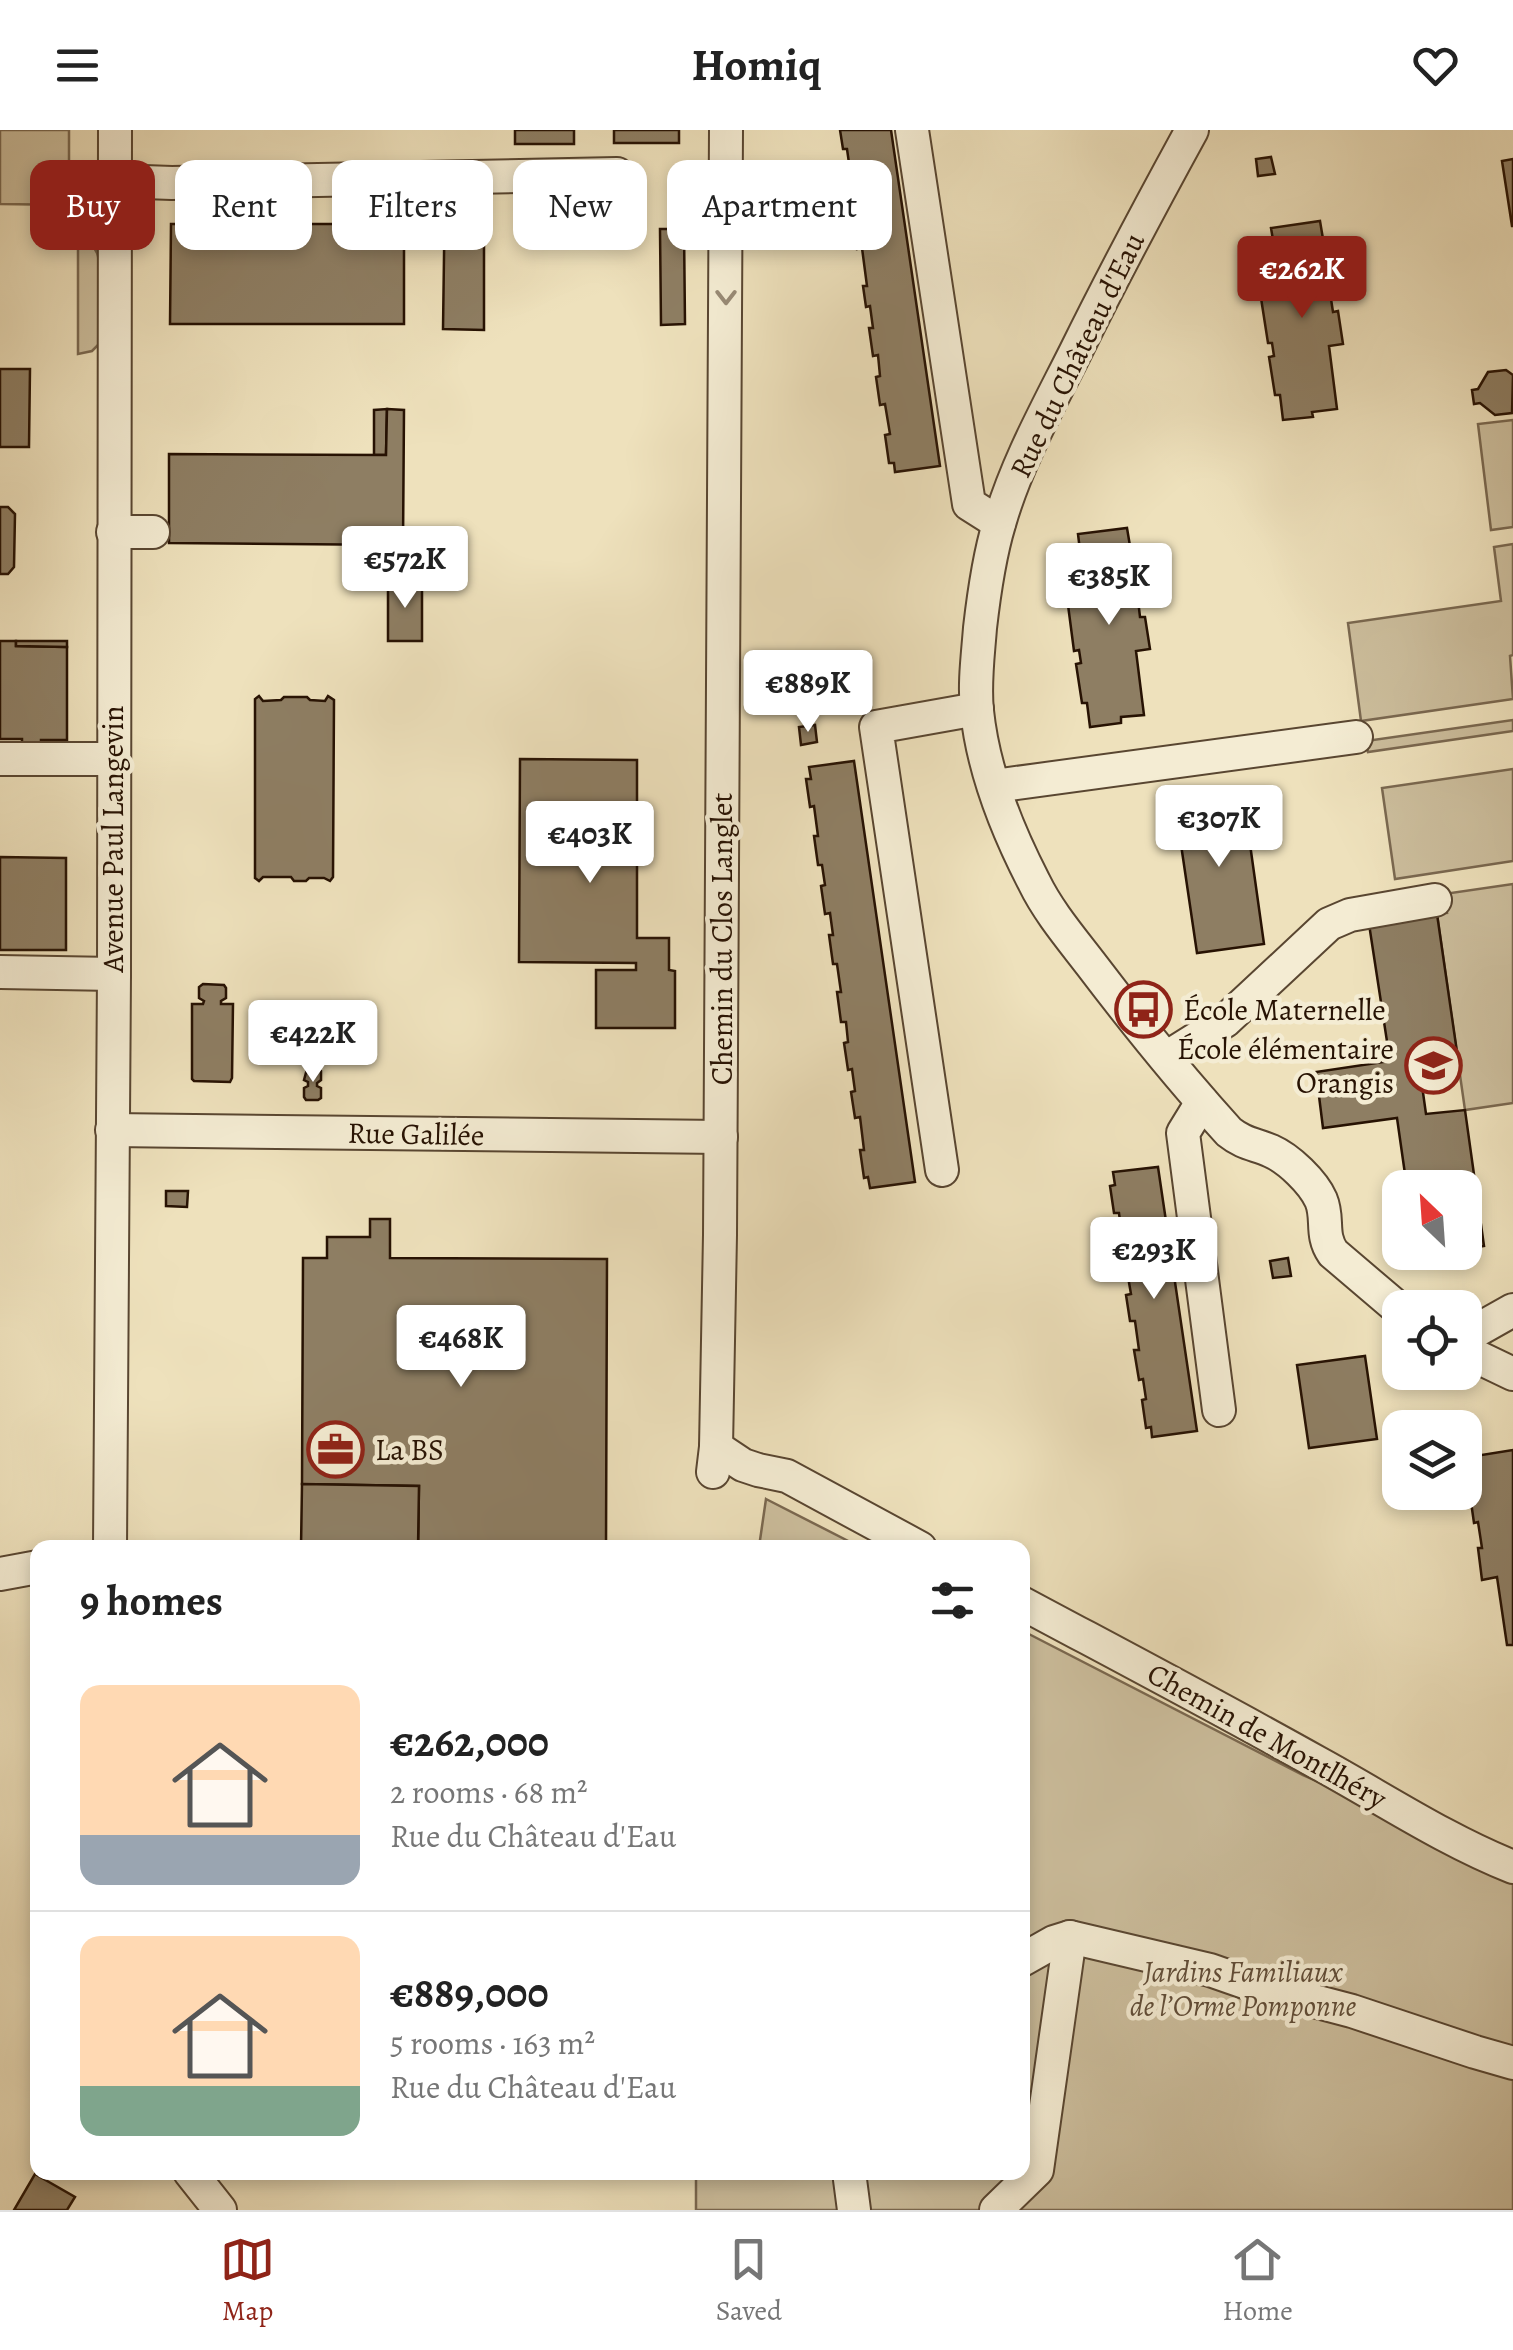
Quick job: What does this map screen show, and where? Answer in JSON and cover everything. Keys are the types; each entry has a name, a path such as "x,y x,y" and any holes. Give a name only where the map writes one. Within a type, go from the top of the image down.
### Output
{"street":[{"name":"Avenue Paul Langevin","path":"116,130 116,160"},
{"name":"Chemin du Clos Langlet","path":"726,130 721,1137 714,1460 787,1476 905,1540"},
{"path":"912,130 969,504 999,524"},
{"name":"Rue du Château d'Eau","path":"1192,130 1140,224 1014,482 999,524 986,584 976,670 977,710 994,786 1034,884 1056,917 1229,1132 1242,1142 1280,1156 1297,1171 1321,1200 1326,1242 1333,1253 1382,1295"},
{"path":"155,182 513,176"},
{"name":"Avenue Paul Langevin","path":"110,1540 115,250"},
{"path":"113,532 154,532"},
{"path":"942,1170 876,727 977,710"},
{"path":"994,786 1356,737"},
{"path":"0,760 113,759"},
{"path":"1166,1058 1225,1022 1328,924 1350,915 1436,900"},
{"path":"0,972 114,974"},
{"path":"1202,1102 1183,1133 1219,1410"},
{"name":"Rue Galilée","path":"112,1130 721,1137"},
{"path":"1482,1327 1513,1310"},
{"path":"1482,1358 1513,1374"},
{"path":"0,1574 30,1568"},
{"name":"Chemin de Montlhéry","path":"1030,1607 1389,1804 1513,1866"},
{"path":"1030,1956 1070,1938 1210,1970 1513,2062"},
{"path":"1030,2145 1070,1938"},
{"path":"196,2180 220,2210"},
{"path":"850,2180 854,2210"},
{"path":"996,2210 1015,2180"}],"green space":[{"path":"0,130 69,130 69,160 30,160 30,204 0,204"},
{"path":"78,250 95,250 100,283 99,344 92,351 78,354"},
{"path":"1513,420 1513,527 1491,530 1478,424"},
{"path":"1513,544 1513,699 1361,721 1348,623 1501,601 1494,547"},
{"path":"1513,720 1513,731 1368,752 1366,741"},
{"path":"1513,769 1513,861 1395,879 1382,788"},
{"path":"1513,884 1513,1103 1465,1110 1437,914 1447,913 1444,894"},
{"path":"766,1499 846,1540 760,1540"},
{"name":"Jardins Familiaux de l’Orme Pomponne","path":"1030,1635 1303,1775 1513,1870 1513,2210 696,2210 696,2180 1030,2180"}],"building":[{"path":"515,130 574,130 574,144 515,144"},
{"path":"614,130 679,130 679,143 614,143"},
{"path":"840,130 891,130 940,466 895,472 894,463 889,463 885,435 890,434 885,404 880,405 878,355 873,356 862,250 892,250 892,160 849,160 847,149 843,149"},
{"path":"1271,157 1275,174 1258,176 1256,159"},
{"path":"1513,159 1513,226 1512,226 1502,161"},
{"path":"1320,221 1324,245 1329,245 1335,285 1329,286 1343,344 1329,346 1337,409 1312,412 1313,417 1283,420 1280,395 1275,395 1269,357 1274,356 1272,343 1268,343 1261,298 1284,295 1282,283 1274,284 1271,228"},
{"path":"171,224 175,224 175,250 312,250 312,224 332,224 332,250 404,250 404,324 170,324"},
{"path":"660,229 667,229 667,250 684,250 685,324 661,325"},
{"path":"444,250 484,250 484,330 443,329"},
{"path":"0,369 30,369 29,447 0,447"},
{"path":"1506,370 1513,375 1512,413 1495,415 1480,403 1474,404 1472,390 1478,389 1488,372"},
{"path":"387,409 386,455 374,455 374,410"},
{"path":"387,409 404,410 403,545 169,543 169,454 386,455"},
{"path":"0,507 8,507 15,514 14,567 8,574 0,574"},
{"path":"1127,528 1131,552 1136,551 1142,590 1137,591 1140,617 1145,617 1150,649 1136,651 1144,715 1121,717 1121,723 1090,727 1087,703 1082,703 1076,664 1081,663 1079,650 1074,651 1068,605 1091,601 1089,589 1081,590 1078,534"},
{"path":"422,580 422,641 388,641 388,581"},
{"path":"0,641 16,641 16,646 67,647 67,740 41,740 41,745 22,744 22,739 0,739"},
{"path":"16,641 67,641 67,647 16,646"},
{"path":"259,696 263,701 307,697 325,701 328,696 334,700 330,881 255,878 255,699"},
{"path":"815,725 817,742 801,745 799,727"},
{"path":"520,759 637,760 637,938 669,938 669,970 675,971 675,1028 596,1028 596,970 636,970 636,963 519,962"},
{"path":"854,761 915,1182 870,1188 868,1177 864,1178 860,1117 855,1118 852,1069 848,1070 844,1043 848,1042 846,1022 841,1022 837,992 841,992 829,935 833,935 830,913 825,914 821,886 825,885 814,836 818,836 814,806 810,807 806,779 811,779 809,767"},
{"path":"1242,787 1264,944 1197,953 1174,797"},
{"path":"0,857 66,858 66,950 0,950"},
{"path":"1437,914 1457,1052 1418,1057 1426,1114 1465,1110 1473,1170 1404,1170 1397,1118 1323,1128 1316,1072 1390,1061 1369,924"},
{"path":"224,985 226,998 221,1004 233,1004 230,1082 192,1079 192,1004 203,1004 199,987"},
{"path":"307,1069 321,1071 318,1100 304,1097"},
{"path":"1158,1167 1197,1431 1152,1437 1151,1427 1146,1428 1143,1379 1139,1380 1134,1350 1139,1350 1135,1321 1130,1321 1126,1295 1131,1294 1119,1245 1123,1244 1119,1213 1114,1213 1110,1186 1115,1185 1113,1172"},
{"path":"166,1191 188,1191 187,1207 166,1206"},
{"path":"370,1219 390,1219 390,1258 607,1259 606,1540 418,1540 419,1486 302,1484 303,1258 327,1258 327,1237 370,1237"},
{"path":"1288,1258 1291,1276 1273,1278 1270,1261"},
{"path":"1365,1356 1377,1439 1309,1448 1297,1365"},
{"path":"1513,1450 1513,1645 1507,1645 1497,1577 1482,1580 1478,1548 1482,1548 1472,1510 1482,1510 1482,1455"},
{"path":"302,1484 419,1486 418,1540 301,1540"},
{"path":"32,2180 45,2180 75,2197 67,2210 14,2210"}],"place":[{"name":"École Maternelle","path":"1144,1010"},
{"name":"École élémentaire Orangis","path":"1433,1066"},
{"name":"La BS","path":"336,1450"}]}
